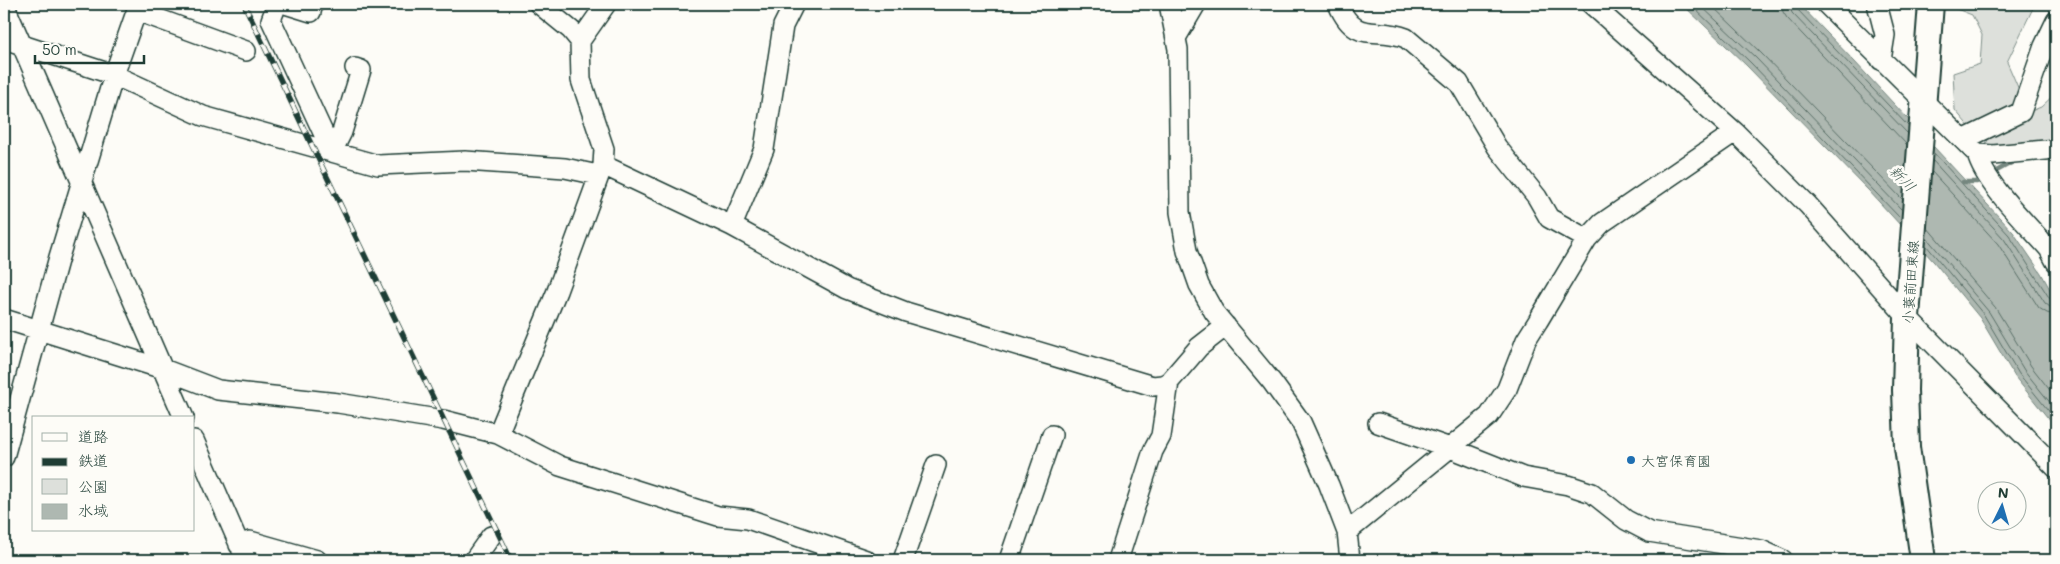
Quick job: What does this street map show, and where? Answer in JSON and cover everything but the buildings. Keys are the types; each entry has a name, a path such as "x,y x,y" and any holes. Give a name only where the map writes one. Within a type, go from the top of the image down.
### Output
{"main road":[{"name":"小蓑前田東線","path":"1923,560 1907,446 1905,390 1907,318 1931,4"}],"street":[{"path":"4,4 183,416"},
{"path":"277,4 271,20 332,152"},
{"path":"285,4 311,12 314,4"},
{"path":"539,4 571,30 580,41"},
{"path":"498,434 557,291 600,170 604,149 581,80 580,41 606,4"},
{"path":"732,226 764,149 783,26 794,4"},
{"path":"1168,4 1178,49 1180,212 1187,251 1198,285 1214,312 1272,382 1301,422 1329,484 1346,532 1350,560"},
{"path":"1176,38 1196,4"},
{"path":"1338,4 1342,13 1353,26 1364,33 1406,38 1459,83 1497,147 1537,197 1549,218 1587,240"},
{"path":"1591,4 1736,132 1808,205 1907,318 2056,468"},
{"path":"1826,4 1923,104 1977,154 1980,165 1988,179 2049,249 2056,262"},
{"path":"1877,4 1885,35 1881,60"},
{"path":"4,457 39,329 114,75 138,7 246,51"},
{"path":"1963,140 2021,112 2044,46 2056,21"},
{"path":"4,39 114,75 203,116 378,165 465,161 600,170 732,226 794,258 847,289 906,312 1153,386 1169,382 1199,347 1226,326"},
{"path":"332,152 342,132 361,70 355,68"},
{"path":"1346,532 1489,416 1499,404 1507,389 1526,340 1587,240 1602,223 1736,132"},
{"path":"1977,154 1993,155 2056,149"},
{"path":"4,319 163,370 218,390 348,405 443,420 498,434 560,466 718,516 748,519 866,560"},
{"path":"1118,560 1153,451 1161,436 1169,382"},
{"path":"1378,423 1450,448 1523,477 1568,485 1592,493 1626,520 1650,532 1761,550 1783,560"},
{"path":"1009,560 1052,435"},
{"path":"195,442 242,552"},
{"path":"903,560 936,464"},
{"path":"474,560 491,536"},
{"path":"242,552 250,541 317,560"}],"green space":[{"path":"1949,4 2035,4 2007,62 2023,99 1971,129 1955,110 1953,73 1980,64 1982,35 1972,15 1949,6"},
{"path":"2056,93 2056,142 2012,148 1986,144 1994,126 2041,107"}],"water":[{"name":"新川","path":"1682,4 1799,4 2013,232 2041,273 2056,300 2056,428 2015,377 1980,318 1934,262 1869,191 1747,66"}],"waterway":[{"path":"1991,174 2013,162"},
{"path":"1963,182 1977,182 1984,177"}],"railway":[{"path":"244,4 511,560"}],"place":[{"name":"大宮保育園","path":"1631,460"}]}
